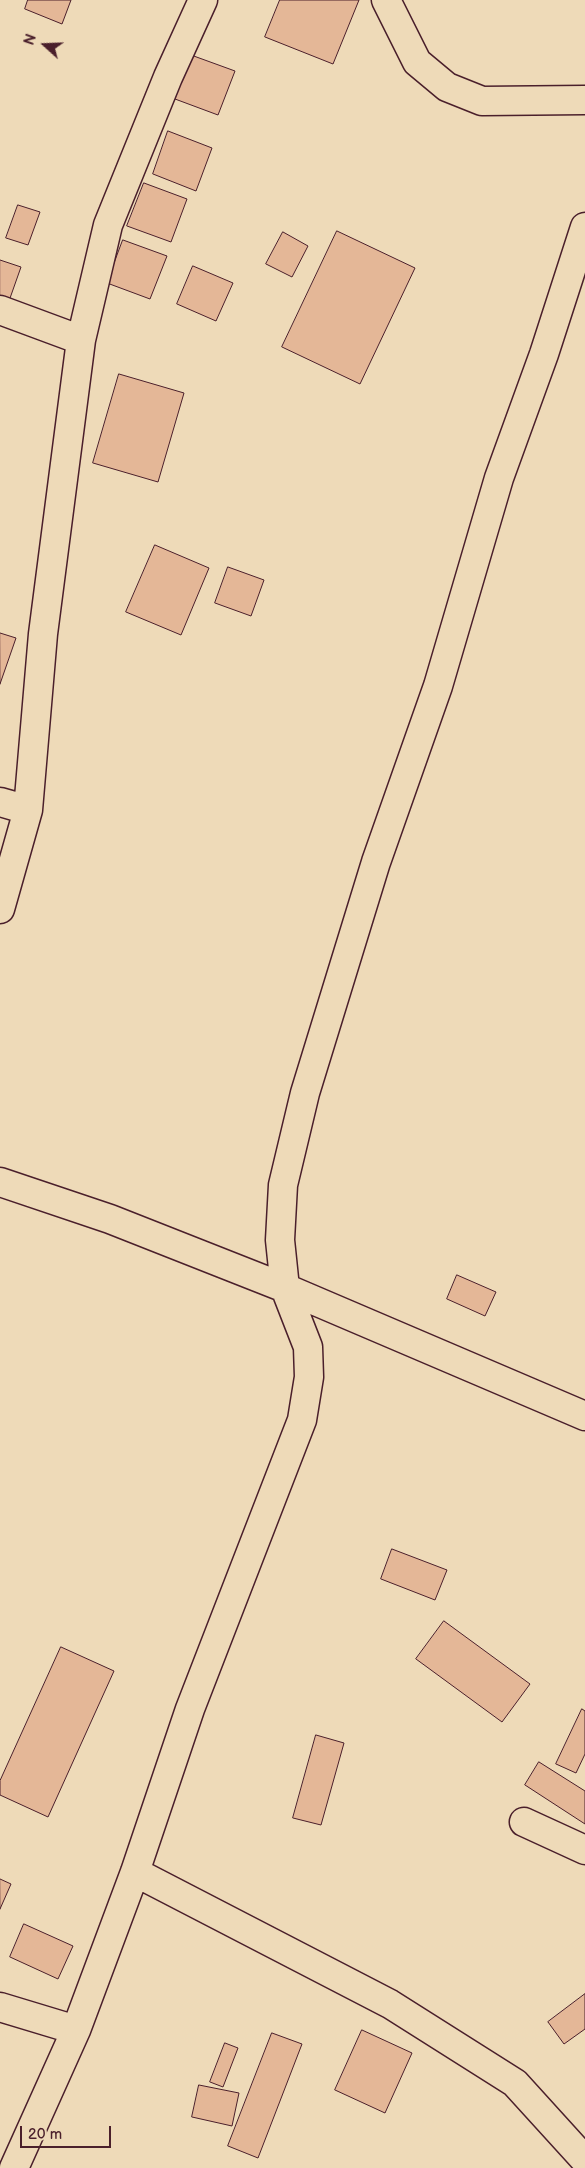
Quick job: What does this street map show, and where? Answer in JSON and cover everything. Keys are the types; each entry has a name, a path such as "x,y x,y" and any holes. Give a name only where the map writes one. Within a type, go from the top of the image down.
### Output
{"street":[{"path":"0,909 28,810 43,634 81,340 108,225 168,77 203,0"},
{"path":"386,0 417,62 446,87 482,102 585,100"},
{"path":"14,2168 76,2030 134,1872 190,1709 302,1420 309,1377 308,1347 285,1288 280,1240 283,1185 305,1093 376,862 438,686 499,478 544,354 585,227"},
{"path":"0,310 81,340"},
{"path":"0,802 28,810"},
{"path":"0,1182 110,1219 285,1288 585,1416"},
{"path":"524,1822 585,1850"},
{"path":"134,1872 390,2004 516,2083 585,2160"},
{"path":"0,2007 76,2030"}],"building":[{"path":"28,0 71,0 62,24 25,9"},
{"path":"280,0 359,0 333,64 265,37"},
{"path":"191,55 235,71 218,115 175,99"},
{"path":"168,131 212,148 196,191 153,174"},
{"path":"144,183 187,199 171,242 127,226"},
{"path":"18,205 40,212 28,245 6,238"},
{"path":"337,231 415,268 360,384 282,347"},
{"path":"283,232 308,246 292,277 266,264"},
{"path":"123,240 167,256 150,299 107,283"},
{"path":"0,260 21,267 9,301 0,297"},
{"path":"193,266 233,283 216,321 177,304"},
{"path":"119,374 184,393 158,482 93,463"},
{"path":"155,545 209,568 181,635 126,612"},
{"path":"228,567 264,580 251,616 215,603"},
{"path":"0,633 16,638 0,684"},
{"path":"457,1275 496,1292 485,1316 447,1299"},
{"path":"392,1549 447,1570 435,1600 381,1579"},
{"path":"444,1621 530,1684 502,1722 416,1659"},
{"path":"61,1647 114,1671 48,1817 0,1795 0,1781"},
{"path":"582,1709 585,1711 585,1754 576,1773 556,1764"},
{"path":"316,1735 344,1743 321,1825 293,1818"},
{"path":"539,1762 585,1791 585,1824 525,1785"},
{"path":"0,1879 11,1884 0,1909"},
{"path":"24,1924 73,1946 58,1979 10,1957"},
{"path":"585,1994 585,2029 564,2044 548,2022"},
{"path":"362,2030 412,2053 385,2113 335,2090"},
{"path":"272,2033 302,2044 258,2158 228,2146"},
{"path":"225,2043 238,2048 223,2087 210,2082"},
{"path":"199,2085 239,2093 232,2126 192,2117"}]}
